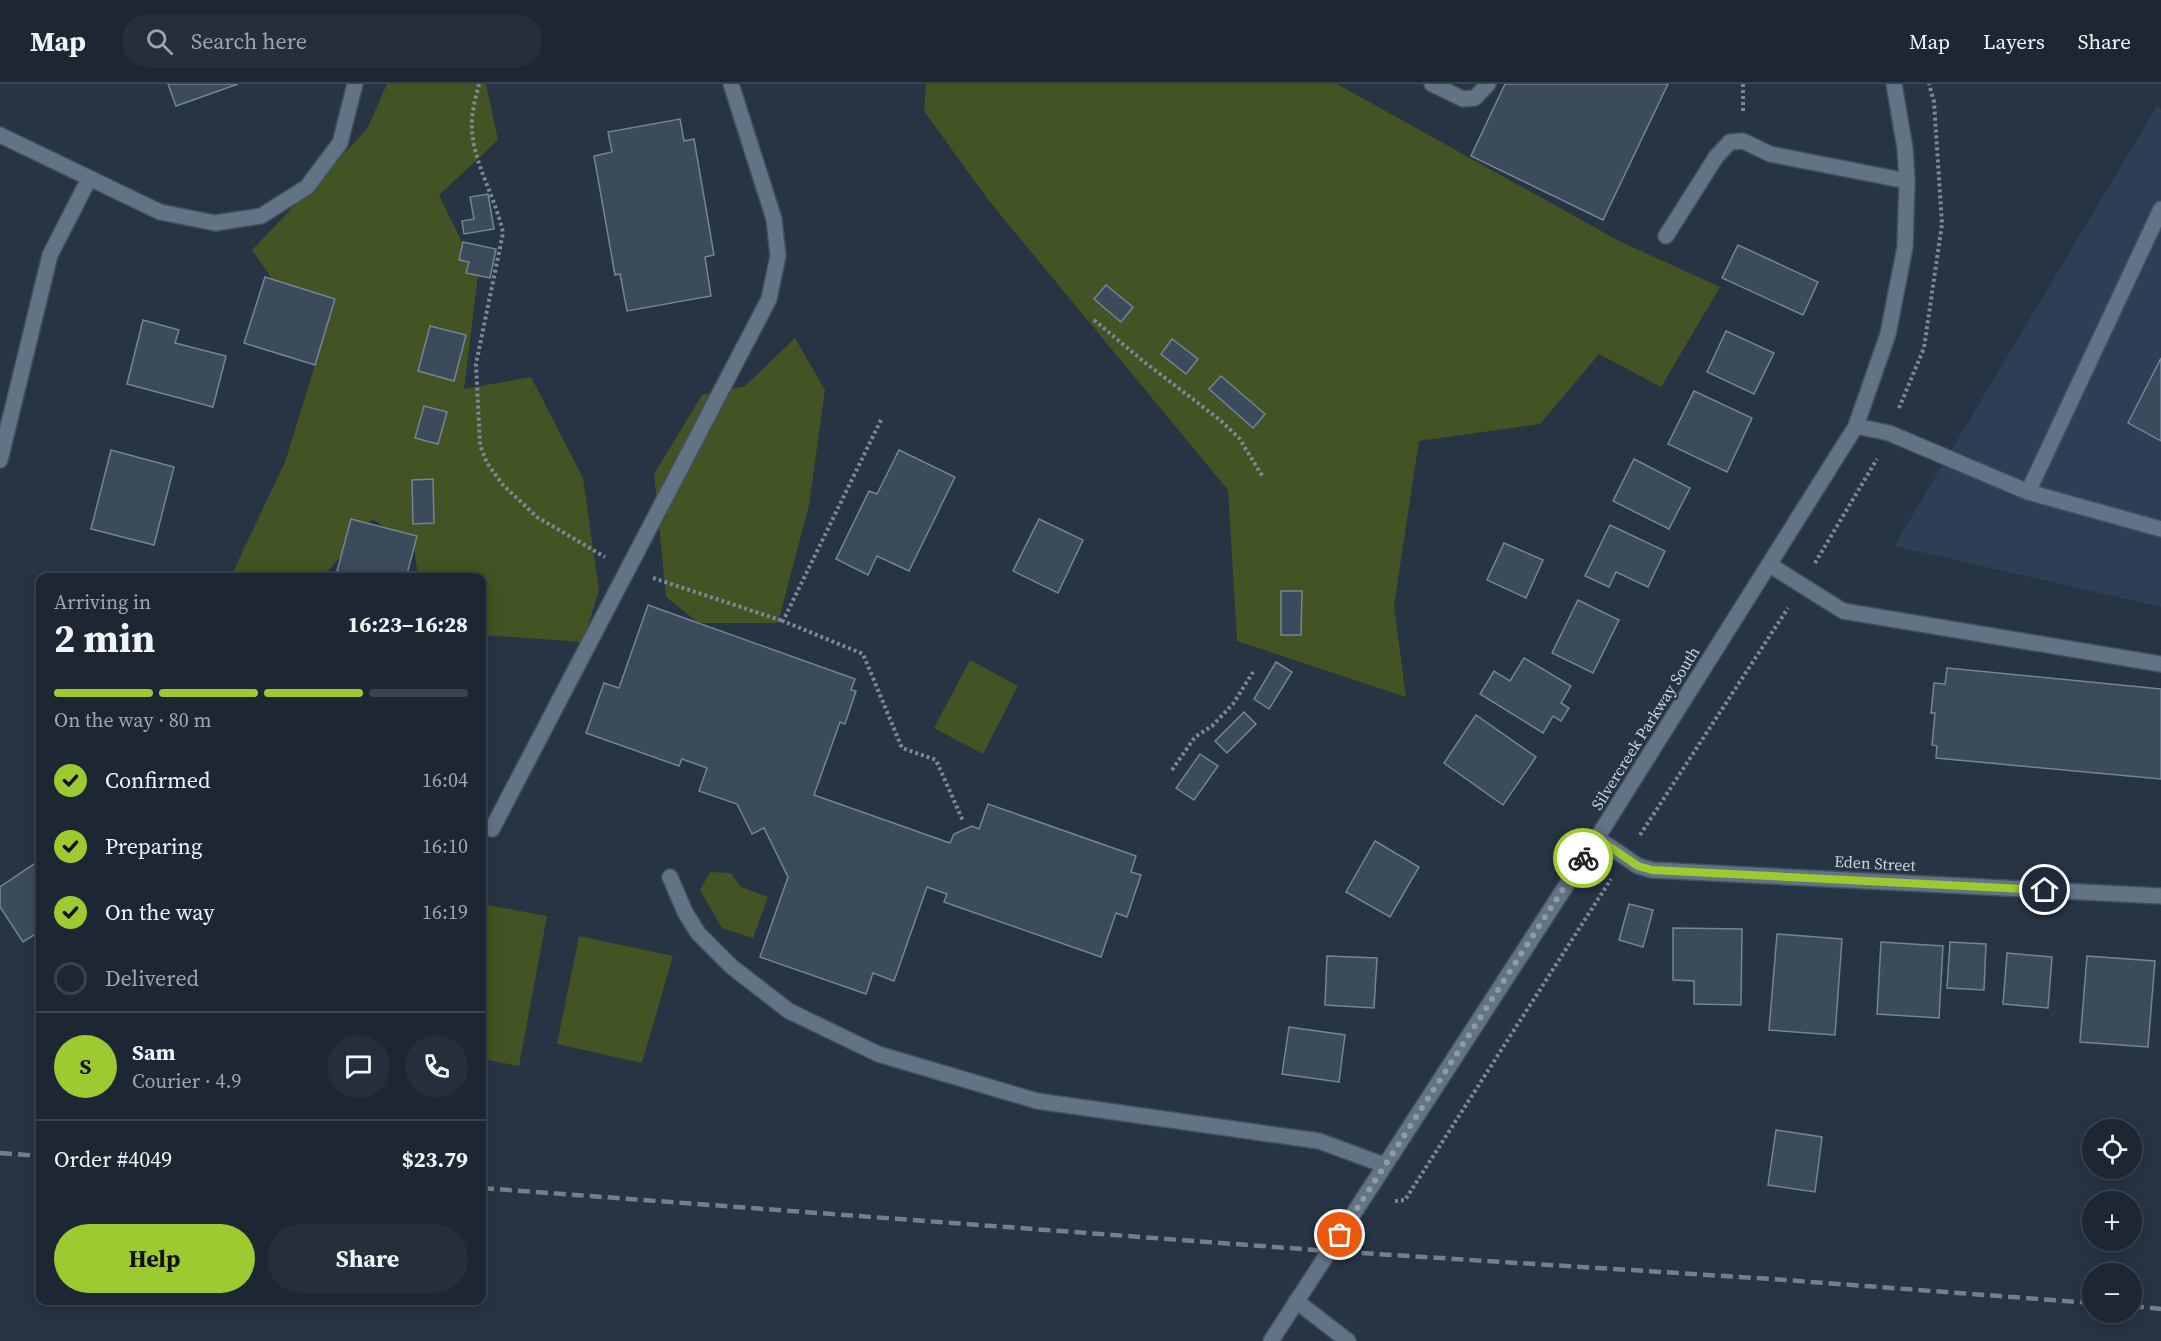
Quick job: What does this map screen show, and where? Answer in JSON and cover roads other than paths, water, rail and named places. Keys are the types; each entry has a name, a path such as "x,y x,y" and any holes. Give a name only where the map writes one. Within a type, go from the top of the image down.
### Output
{"street":[{"path":"0,135 160,212 215,223 261,216 307,187 340,142 355,84"},
{"path":"492,829 769,299 778,256 774,219 731,84"},
{"path":"1432,84 1463,99 1475,98 1488,84"},
{"name":"Silvercreek Parkway South","path":"1271,1341 1597,838 1856,426 1888,334 1905,247 1907,181 1894,84"},
{"path":"1666,236 1716,157 1730,142 1743,141 1770,154 1907,181"},
{"path":"0,460 51,255 89,179"},
{"path":"2028,492 2161,209"},
{"path":"1856,426 1889,433 2028,492 2161,529"},
{"path":"1770,565 1844,610 2161,664"},
{"name":"Eden Street","path":"1597,838 1638,866 1652,870 2161,896"},
{"path":"670,877 685,912 698,933 732,967 789,1011 878,1054 1036,1101 1319,1141 1384,1165"},
{"path":"1296,1301 1348,1341"}],"railway":[{"path":"0,1153 36,1156"},
{"path":"486,1188 1329,1251 1772,1279 2082,1302"},
{"path":"2142,1307 2161,1309"}]}
